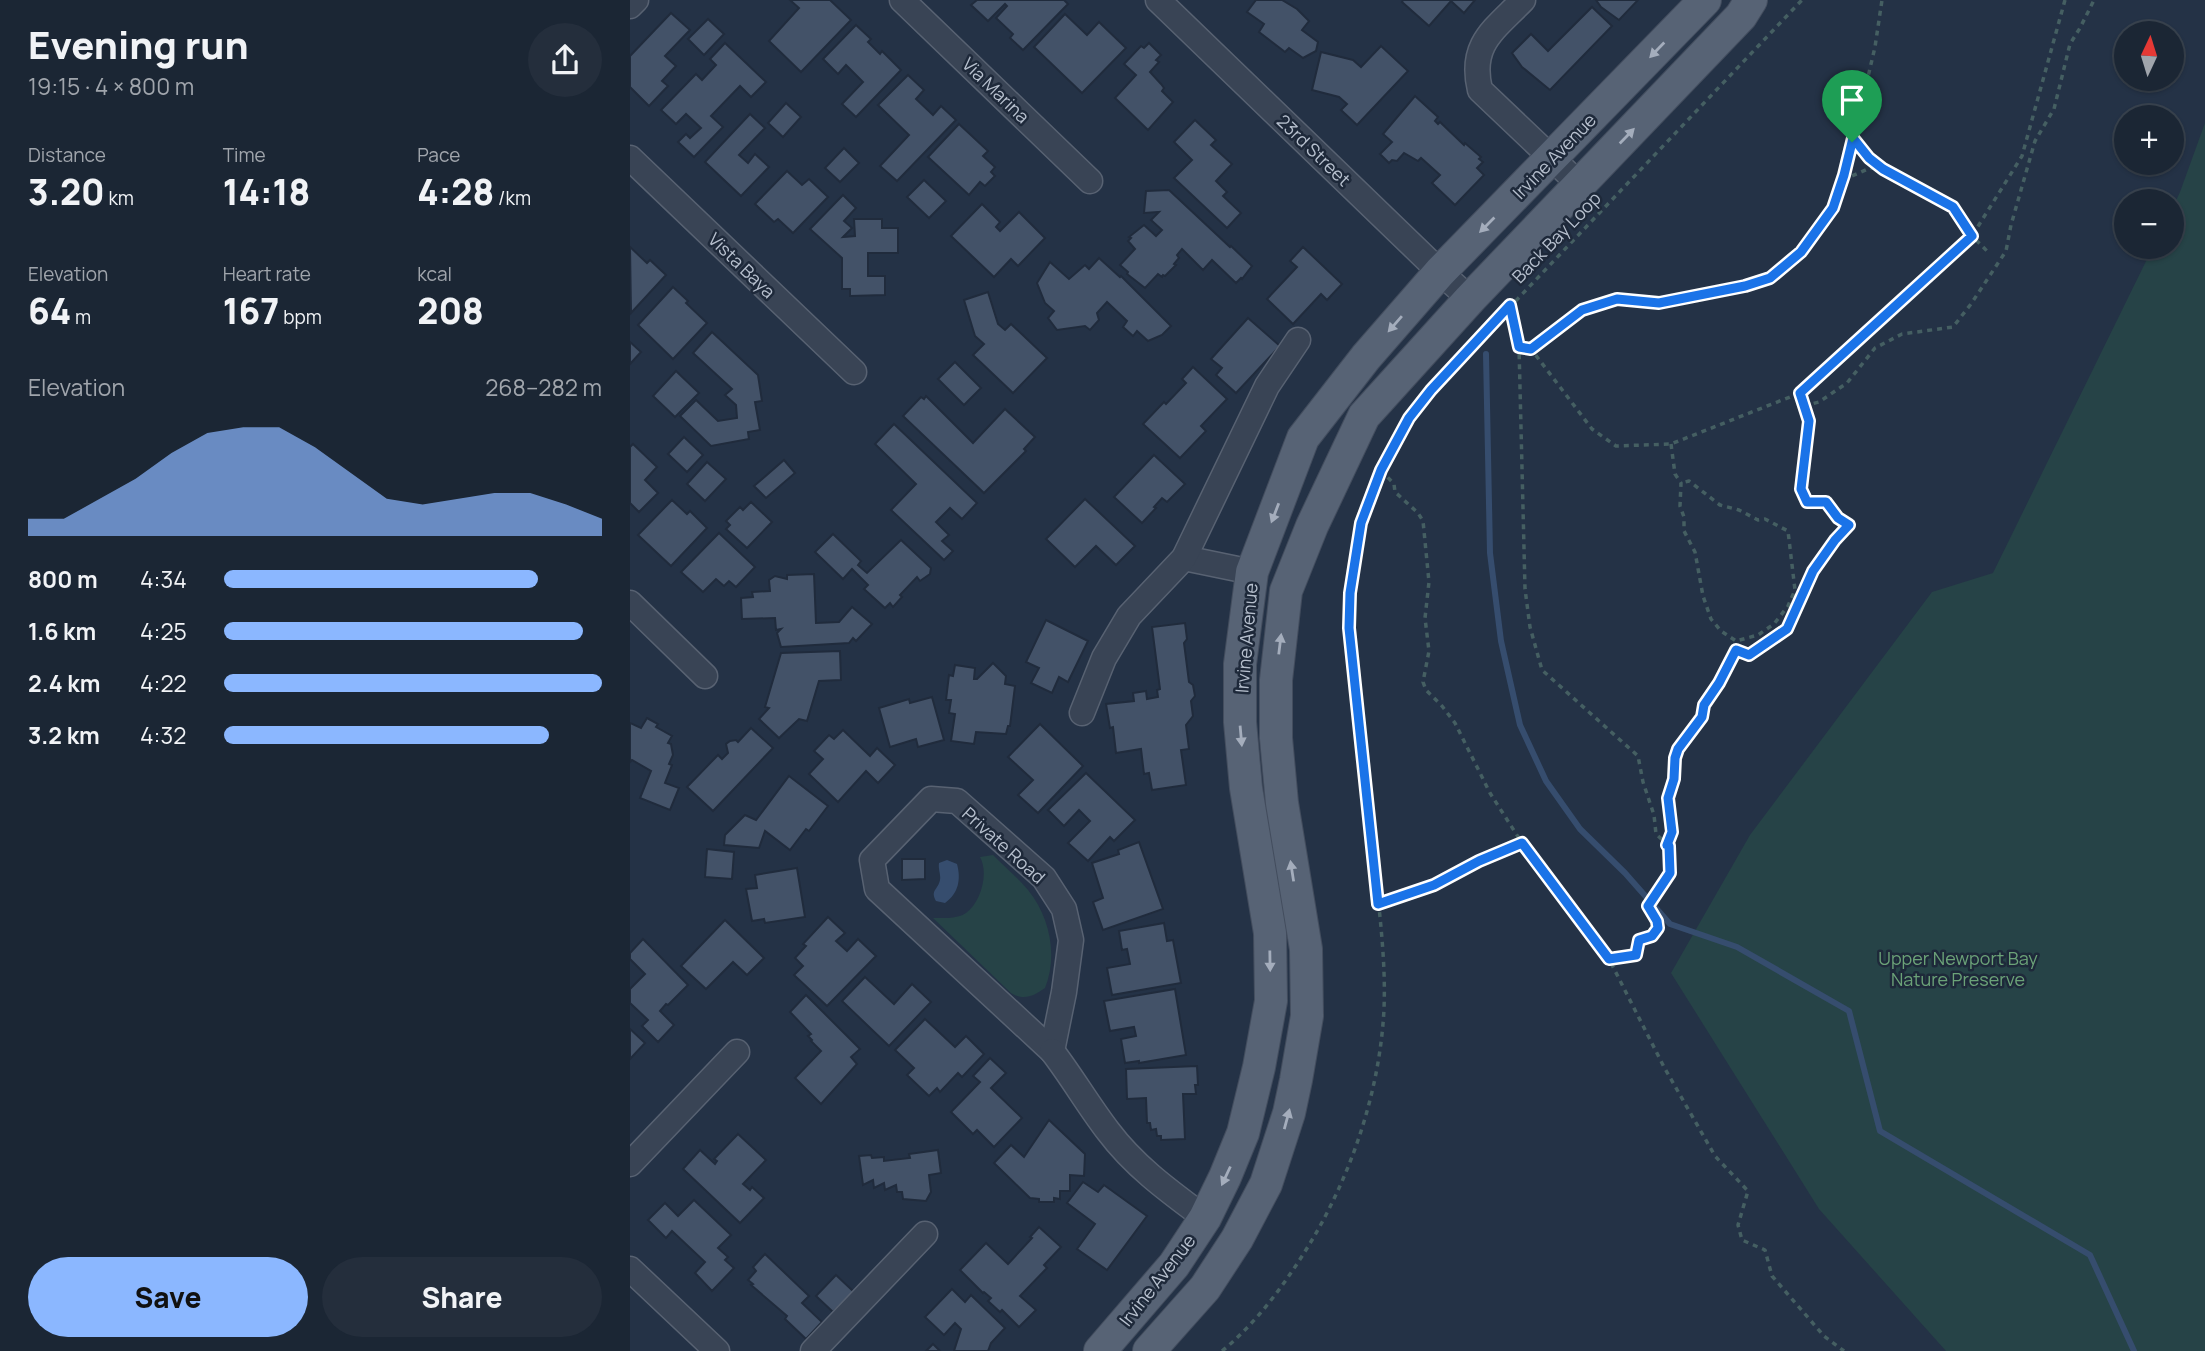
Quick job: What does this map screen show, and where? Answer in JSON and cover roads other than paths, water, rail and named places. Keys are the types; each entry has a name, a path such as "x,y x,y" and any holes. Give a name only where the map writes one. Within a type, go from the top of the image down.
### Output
{"main road":[{"name":"Irvine Avenue","path":"1100,1351 1174,1265 1205,1218 1226,1177 1243,1133 1259,1067 1271,1001 1270,933 1246,788 1240,722 1240,664 1252,572 1303,438 1366,357 1440,272 1705,0"},
{"name":"Irvine Avenue","path":"1149,1351 1205,1288 1237,1239 1266,1184 1286,1124 1296,1080 1307,1016 1306,949 1282,803 1276,738 1276,680 1286,591 1312,526 1364,416 1471,299 1741,16 1751,0"},
{"path":"1137,1351 1142,1336 1203,1263 1210,1248 1205,1218"}],"street":[{"path":"630,6 636,0"},
{"name":"Via Marina","path":"902,0 1090,181"},
{"name":"23rd Street","path":"1158,0 1471,299"},
{"path":"1523,0 1482,45 1476,60 1480,90 1580,185"},
{"name":"Vista Baya","path":"630,158 854,372"},
{"path":"1082,713 1104,658 1129,616 1184,558 1268,386 1298,341"},
{"path":"1184,558 1252,572"},
{"path":"630,603 705,676"},
{"name":"Private Road","path":"1052,1051 1071,940 1064,909 1044,878 957,801 931,799 873,860 877,890 1052,1051 1108,1132 1134,1161 1157,1183 1205,1218"},
{"path":"630,1164 737,1052"},
{"path":"813,1351 925,1234"},
{"path":"630,1269 718,1351"}],"water":[{"path":"947,860 957,864 959,880 953,895 945,903 936,901 934,892 940,880 939,863"}],"waterway":[{"path":"1486,354 1490,553 1501,641 1520,725 1546,781 1580,829 1625,873 1670,924 1737,947 1849,1011 1880,1131 2090,1255 2134,1351"}],"park label":[{"name":"Upper Newport Bay Nature Preserve","path":"1958,968"}]}
